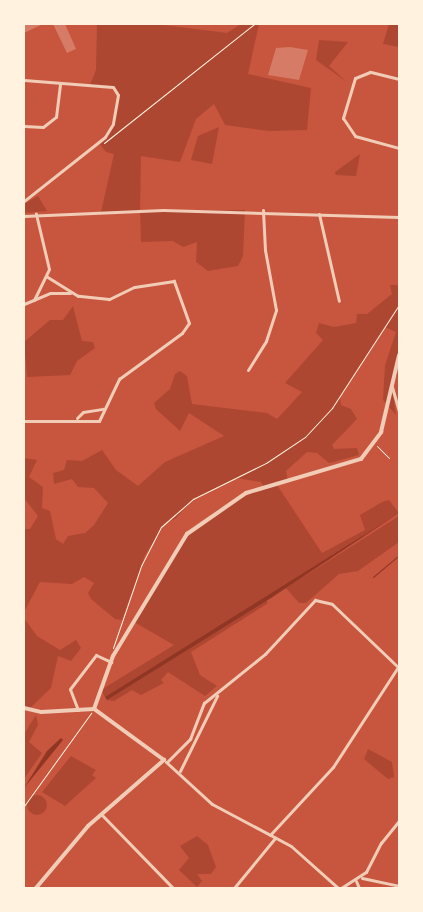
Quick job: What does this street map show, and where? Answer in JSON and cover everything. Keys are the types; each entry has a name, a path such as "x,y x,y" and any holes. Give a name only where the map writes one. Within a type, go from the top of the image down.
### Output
{"street":[{"path":"399,79 370,72 355,78 344,118 355,136 399,148"},
{"path":"24,80 113,87 118,95 113,124 94,147 24,201"},
{"path":"24,126 39,128 50,123 57,114 60,83"},
{"path":"248,370 266,341 276,310 265,250 264,210"},
{"path":"24,216 36,214 264,210 399,217"},
{"path":"34,300 47,277 49,262 39,241 36,214"},
{"path":"319,214 339,301"},
{"path":"47,277 74,294"},
{"path":"24,304 58,291 109,299 134,287 174,281 188,315 186,330 125,373 97,422 77,418 24,421"},
{"path":"94,709 111,662 176,549 198,523 255,490 352,464 374,445 392,387 399,355"},
{"path":"392,387 399,411"},
{"path":"77,418 103,409"},
{"path":"36,888 101,814 190,739 204,703 217,696 265,654 308,605 324,599 399,667 347,748 270,836"},
{"path":"79,710 70,689 96,655 111,662"},
{"path":"180,771 217,696"},
{"path":"24,708 94,709 180,771 212,804 293,847 340,888 361,878 399,821"},
{"path":"101,814 173,888"},
{"path":"234,888 275,838"},
{"path":"361,878 399,886"},
{"path":"356,881 359,888"}],"path":[{"path":"94,147 111,139 254,24"},
{"path":"111,662 141,566 161,526 193,499 266,463 305,437 332,408 399,305"},
{"path":"374,445 389,458"},
{"path":"24,806 94,709"}],"shaded area":[{"path":"97,24 156,24 227,33 241,24 259,24 248,74 311,88 307,130 269,131 225,125 214,104 196,119 180,162 141,156 140,211 101,212 114,154 106,152 99,143 113,124 118,95 116,89 90,85 96,70"},
{"path":"389,24 399,24 399,47 383,44"},
{"path":"319,40 348,42 329,66 347,82 316,60"},
{"path":"219,127 212,164 191,160 198,136"},
{"path":"360,154 356,176 336,175 335,172"},
{"path":"38,196 47,211 24,213 24,204"},
{"path":"245,210 243,256 238,266 208,271 196,262 197,242 183,247 173,241 141,242 140,211"},
{"path":"390,285 399,285 399,366 395,372 399,377 395,375 392,387 396,415 383,400 385,365 396,332 385,327 340,396 341,405 351,409 357,419 332,445 334,449 357,448 359,455 329,463 317,453 307,452 286,471 288,481 277,485 322,553 365,530 360,515 382,502 389,500 399,513 105,697 101,690 174,645 134,622 181,541 217,510 264,487 261,482 236,478 193,499 175,519 165,523 145,555 122,620 115,619 91,599 88,593 94,583 84,577 72,584 40,582 24,612 24,529 30,529 38,516 24,498 24,458 37,460 29,477 43,487 42,508 50,511 56,539 63,544 68,536 85,533 94,525 108,503 94,488 78,487 72,479 54,484 53,473 64,470 67,460 82,461 102,450 116,470 138,486 165,462 224,436 189,413 180,431 156,409 154,403 170,389 175,374 180,371 187,376 192,404 267,413 277,419 302,392 285,383 323,340 316,333 319,323 334,327 356,323 357,314 367,314 392,294"},
{"path":"73,306 82,341 93,342 95,348 77,361 70,375 27,377 24,342 50,320 63,320"},
{"path":"399,513 271,598 107,700 105,697"},
{"path":"399,516 399,542 358,571 339,574 306,603 299,603 286,588"},
{"path":"266,600 268,603 191,652 200,675 217,686 205,696 168,672 161,680 164,683 141,695 132,690 114,701 107,700"},
{"path":"24,618 37,636 60,650 76,640 81,648 71,661 58,656 51,688 28,710 24,708"},
{"path":"36,715 38,725 29,742 42,753 24,779 24,734"},
{"path":"61,738 63,740 24,788 47,751"},
{"path":"368,749 392,762 394,777 388,779 364,759"},
{"path":"71,756 96,770 92,775 96,778 65,806 42,792"},
{"path":"33,795 41,795 47,801 47,809 41,815 33,815 27,809 27,801"},
{"path":"197,836 208,845 216,867 211,874 197,874 202,881 197,887 179,870 189,858 180,846"}],"building":[{"path":"24,24 43,24 24,33"},
{"path":"53,24 65,24 76,49 67,53"},
{"path":"290,47 308,50 299,80 268,75 276,48"}],"waterway":[{"path":"373,577 399,555"}]}
